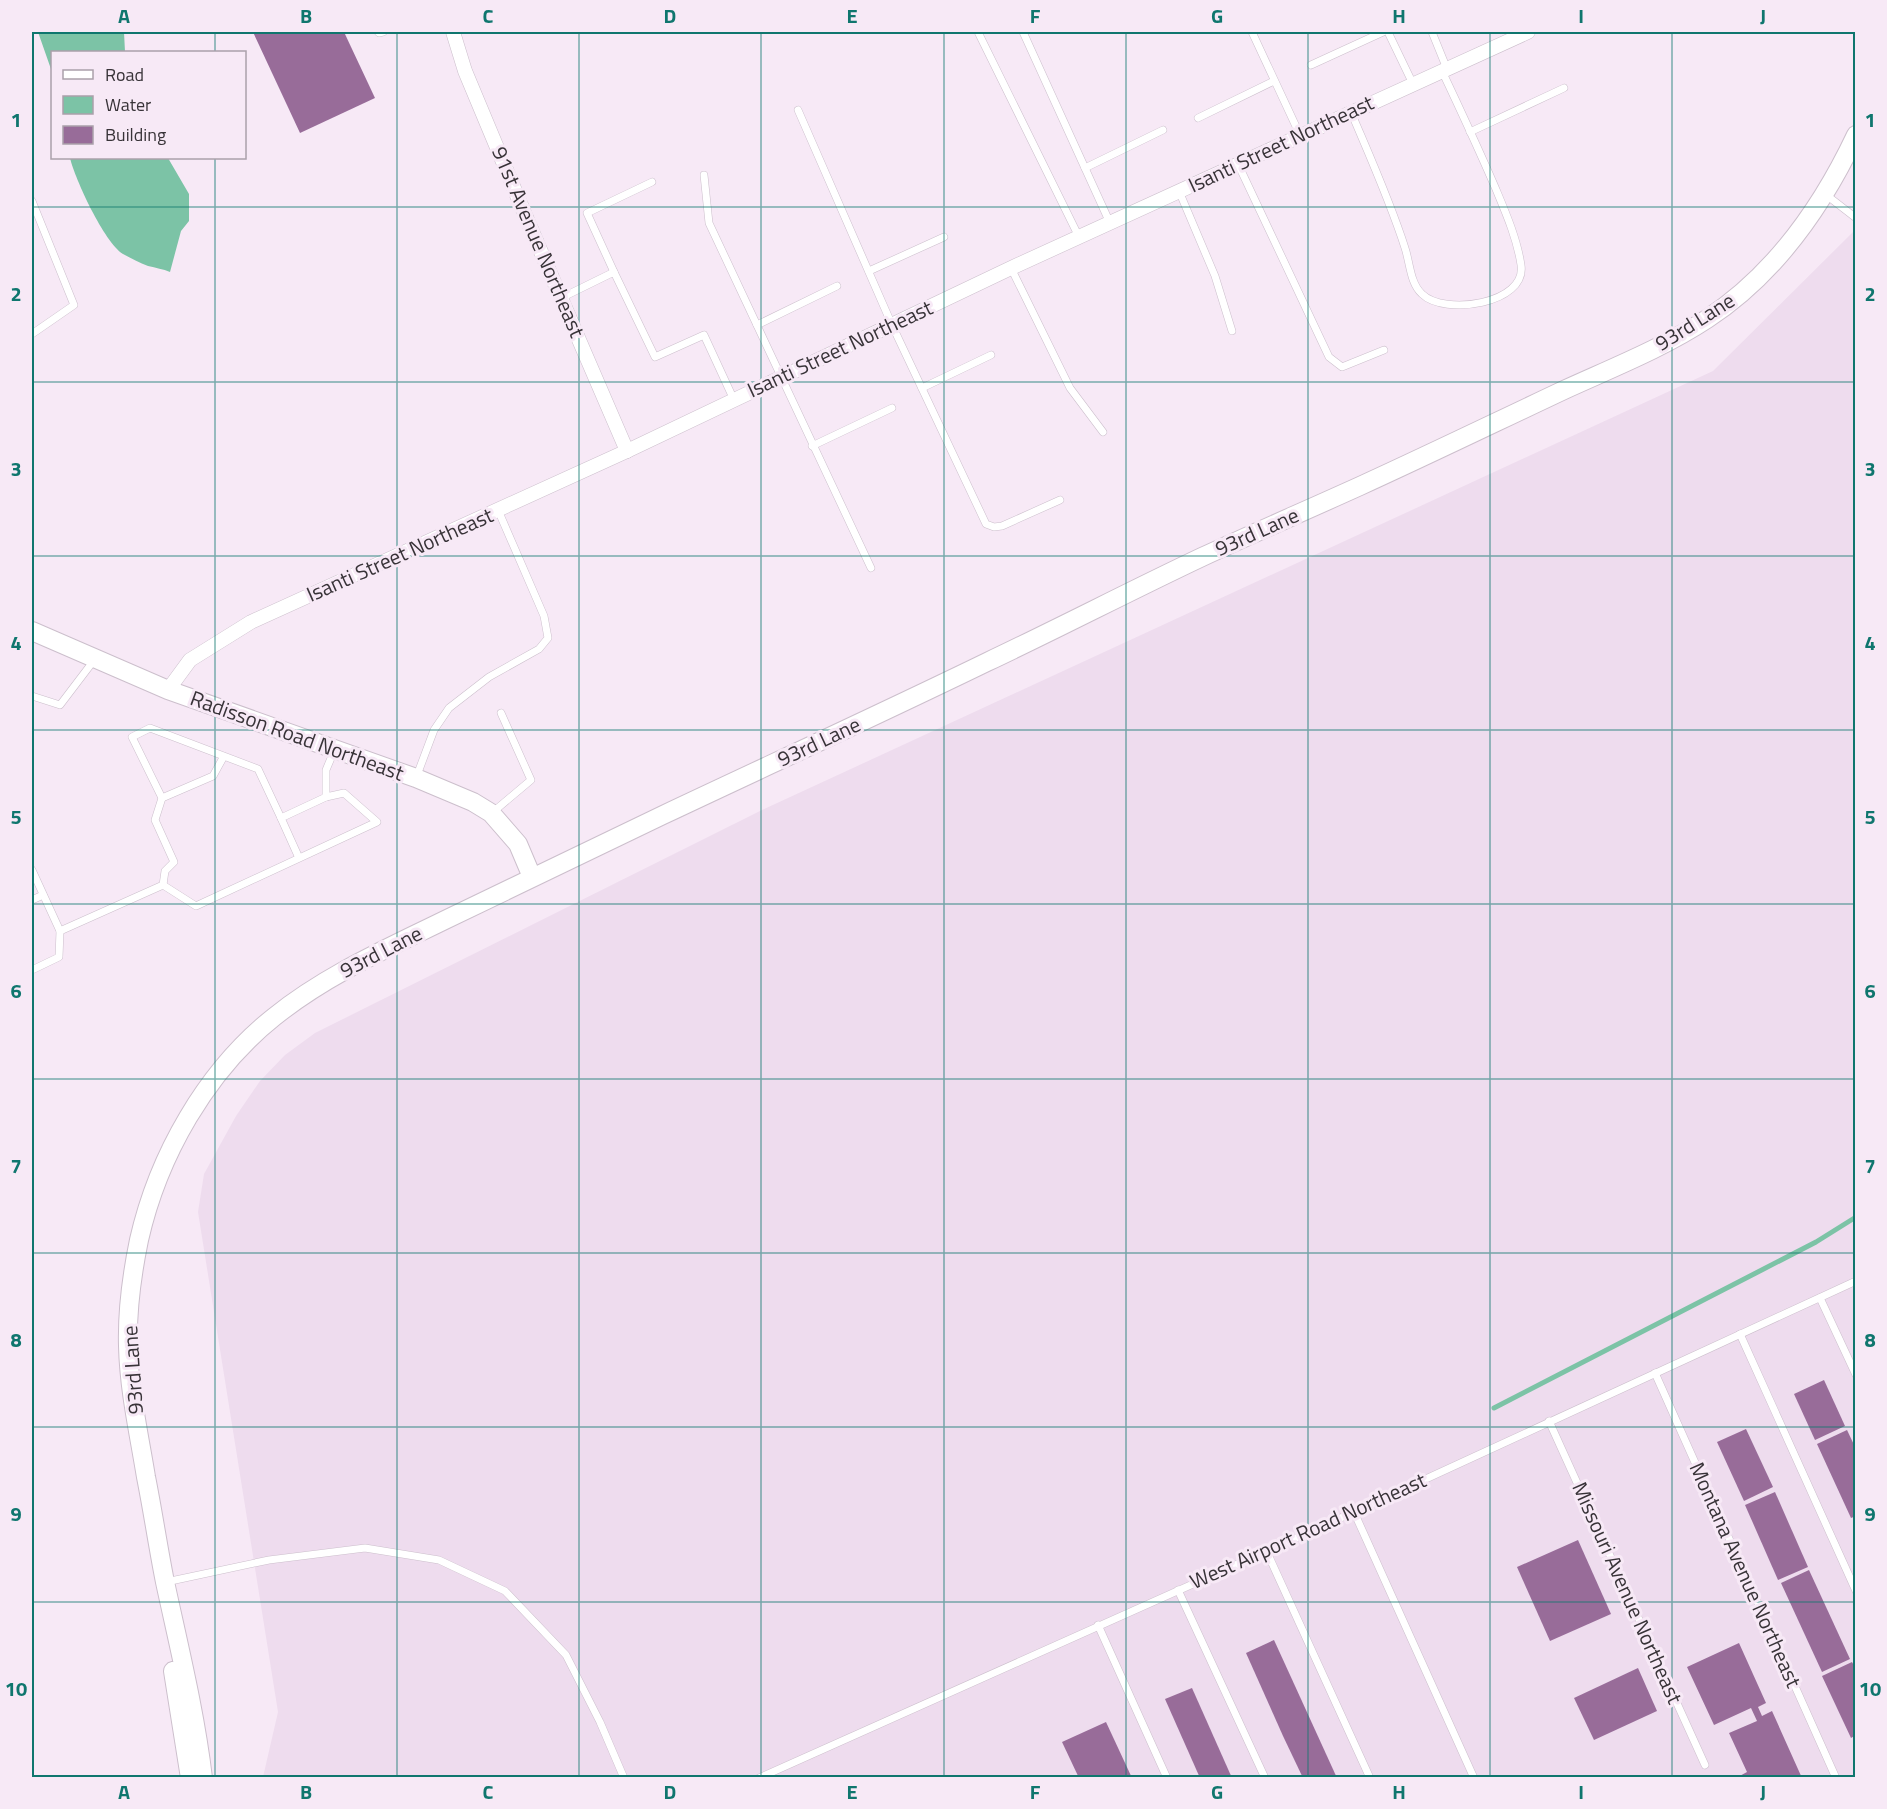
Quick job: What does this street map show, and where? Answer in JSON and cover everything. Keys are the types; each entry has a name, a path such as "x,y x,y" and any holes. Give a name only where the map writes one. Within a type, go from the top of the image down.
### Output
{"street":[{"name":"91st Avenue Northeast","path":"453,32 465,71 627,450"},
{"name":"Isanti Street Northeast","path":"168,690 190,660 251,622 627,450 1011,268 1528,32"},
{"name":"93rd Lane","path":"203,1778 131,1390 128,1342 134,1270 140,1237 161,1171 200,1100 217,1075 238,1051 277,1015 320,984 359,962 1203,557 1688,331 1738,296 1762,274 1806,222 1825,194 1856,135"},
{"name":"Radisson Road Northeast","path":"32,631 168,690 416,778 473,802 491,813 518,844 532,877"},
{"name":"93rd Lane","path":"165,1582 172,1661 190,1778"}],"lane":[{"path":"378,32 383,32"},
{"path":"978,32 1079,237"},
{"path":"1023,32 1110,223"},
{"path":"1252,32 1300,135"},
{"path":"1311,65 1383,32"},
{"path":"1388,32 1413,84"},
{"path":"1351,112 1406,248 1415,284 1423,296 1442,303 1466,305 1488,301 1509,292 1520,279 1521,266 1507,214 1444,70 1432,32"},
{"path":"1198,118 1274,81"},
{"path":"1470,132 1564,88"},
{"path":"798,110 892,324 986,524 994,527 1002,526 1060,500"},
{"path":"1085,168 1163,130"},
{"path":"1238,164 1329,357 1342,367 1384,350"},
{"path":"704,175 709,223 871,568"},
{"path":"652,183 587,213 655,357 704,335 734,400"},
{"path":"1179,191 1215,276 1232,331"},
{"path":"1825,194 1856,218"},
{"path":"32,201 74,305 32,334"},
{"path":"869,271 944,237"},
{"path":"1011,268 1070,388 1104,432"},
{"path":"561,298 614,272"},
{"path":"757,325 837,286"},
{"path":"922,387 991,355"},
{"path":"812,446 892,408"},
{"path":"416,778 434,730 449,708 489,677 539,649 548,638 544,616 498,510"},
{"path":"32,696 60,705 95,659"},
{"path":"491,813 531,780 501,713"},
{"path":"163,885 165,871 174,862 155,820 162,798 132,737 150,728 258,769 299,858"},
{"path":"326,797 326,770 335,749"},
{"path":"162,798 213,776 224,756"},
{"path":"163,885 196,906 377,822 344,793 326,797 281,818"},
{"path":"32,870 60,932 59,957 32,970"},
{"path":"60,932 163,885"},
{"path":"32,900 43,895"},
{"name":"West Airport Road Northeast","path":"761,1777 1354,1512 1856,1281"},
{"path":"1820,1298 1856,1375"},
{"path":"1740,1334 1856,1591"},
{"name":"Montana Avenue Northeast","path":"1655,1373 1836,1778"},
{"name":"Missouri Avenue Northeast","path":"1549,1421 1705,1766"},
{"path":"1354,1512 1474,1778"},
{"path":"165,1582 269,1560 365,1548 439,1560 505,1592 566,1655 624,1778"},
{"path":"1266,1550 1370,1778"},
{"path":"1178,1590 1264,1778"},
{"path":"1098,1625 1167,1778"}],"shaded area":[{"path":"1855,230 1855,1777 263,1777 278,1712 198,1212 204,1174 236,1116 260,1081 285,1055 315,1033 762,810 1713,371"}],"water":[{"path":"38,32 124,32 125,51 51,51 51,69"},
{"path":"70,159 169,159 189,194 189,221 181,231 170,272 148,266 123,254 115,247 99,224"}],"building":[{"path":"253,32 344,32 375,98 300,133"},
{"path":"1824,1380 1845,1426 1815,1440 1794,1394"},
{"path":"1746,1429 1773,1487 1744,1501 1717,1442"},
{"path":"1847,1430 1856,1449 1856,1516 1851,1518 1817,1444"},
{"path":"1775,1492 1808,1567 1778,1580 1745,1505"},
{"path":"1578,1540 1611,1614 1550,1641 1517,1567"},
{"path":"1809,1570 1850,1659 1822,1672 1781,1583"},
{"path":"1274,1640 1337,1778 1303,1778 1283,1736 1246,1653"},
{"path":"1739,1643 1766,1703 1758,1707 1762,1716 1772,1711 1802,1778 1736,1778 1747,1772 1729,1733 1757,1721 1751,1708 1714,1725 1687,1667"},
{"path":"1852,1662 1856,1669 1856,1735 1851,1738 1822,1676"},
{"path":"1638,1668 1657,1711 1594,1740 1574,1698"},
{"path":"1192,1688 1232,1778 1200,1778 1165,1699"},
{"path":"1106,1722 1132,1778 1079,1778 1062,1742"}],"waterway":[{"path":"1494,1408 1816,1242 1856,1217"}]}
